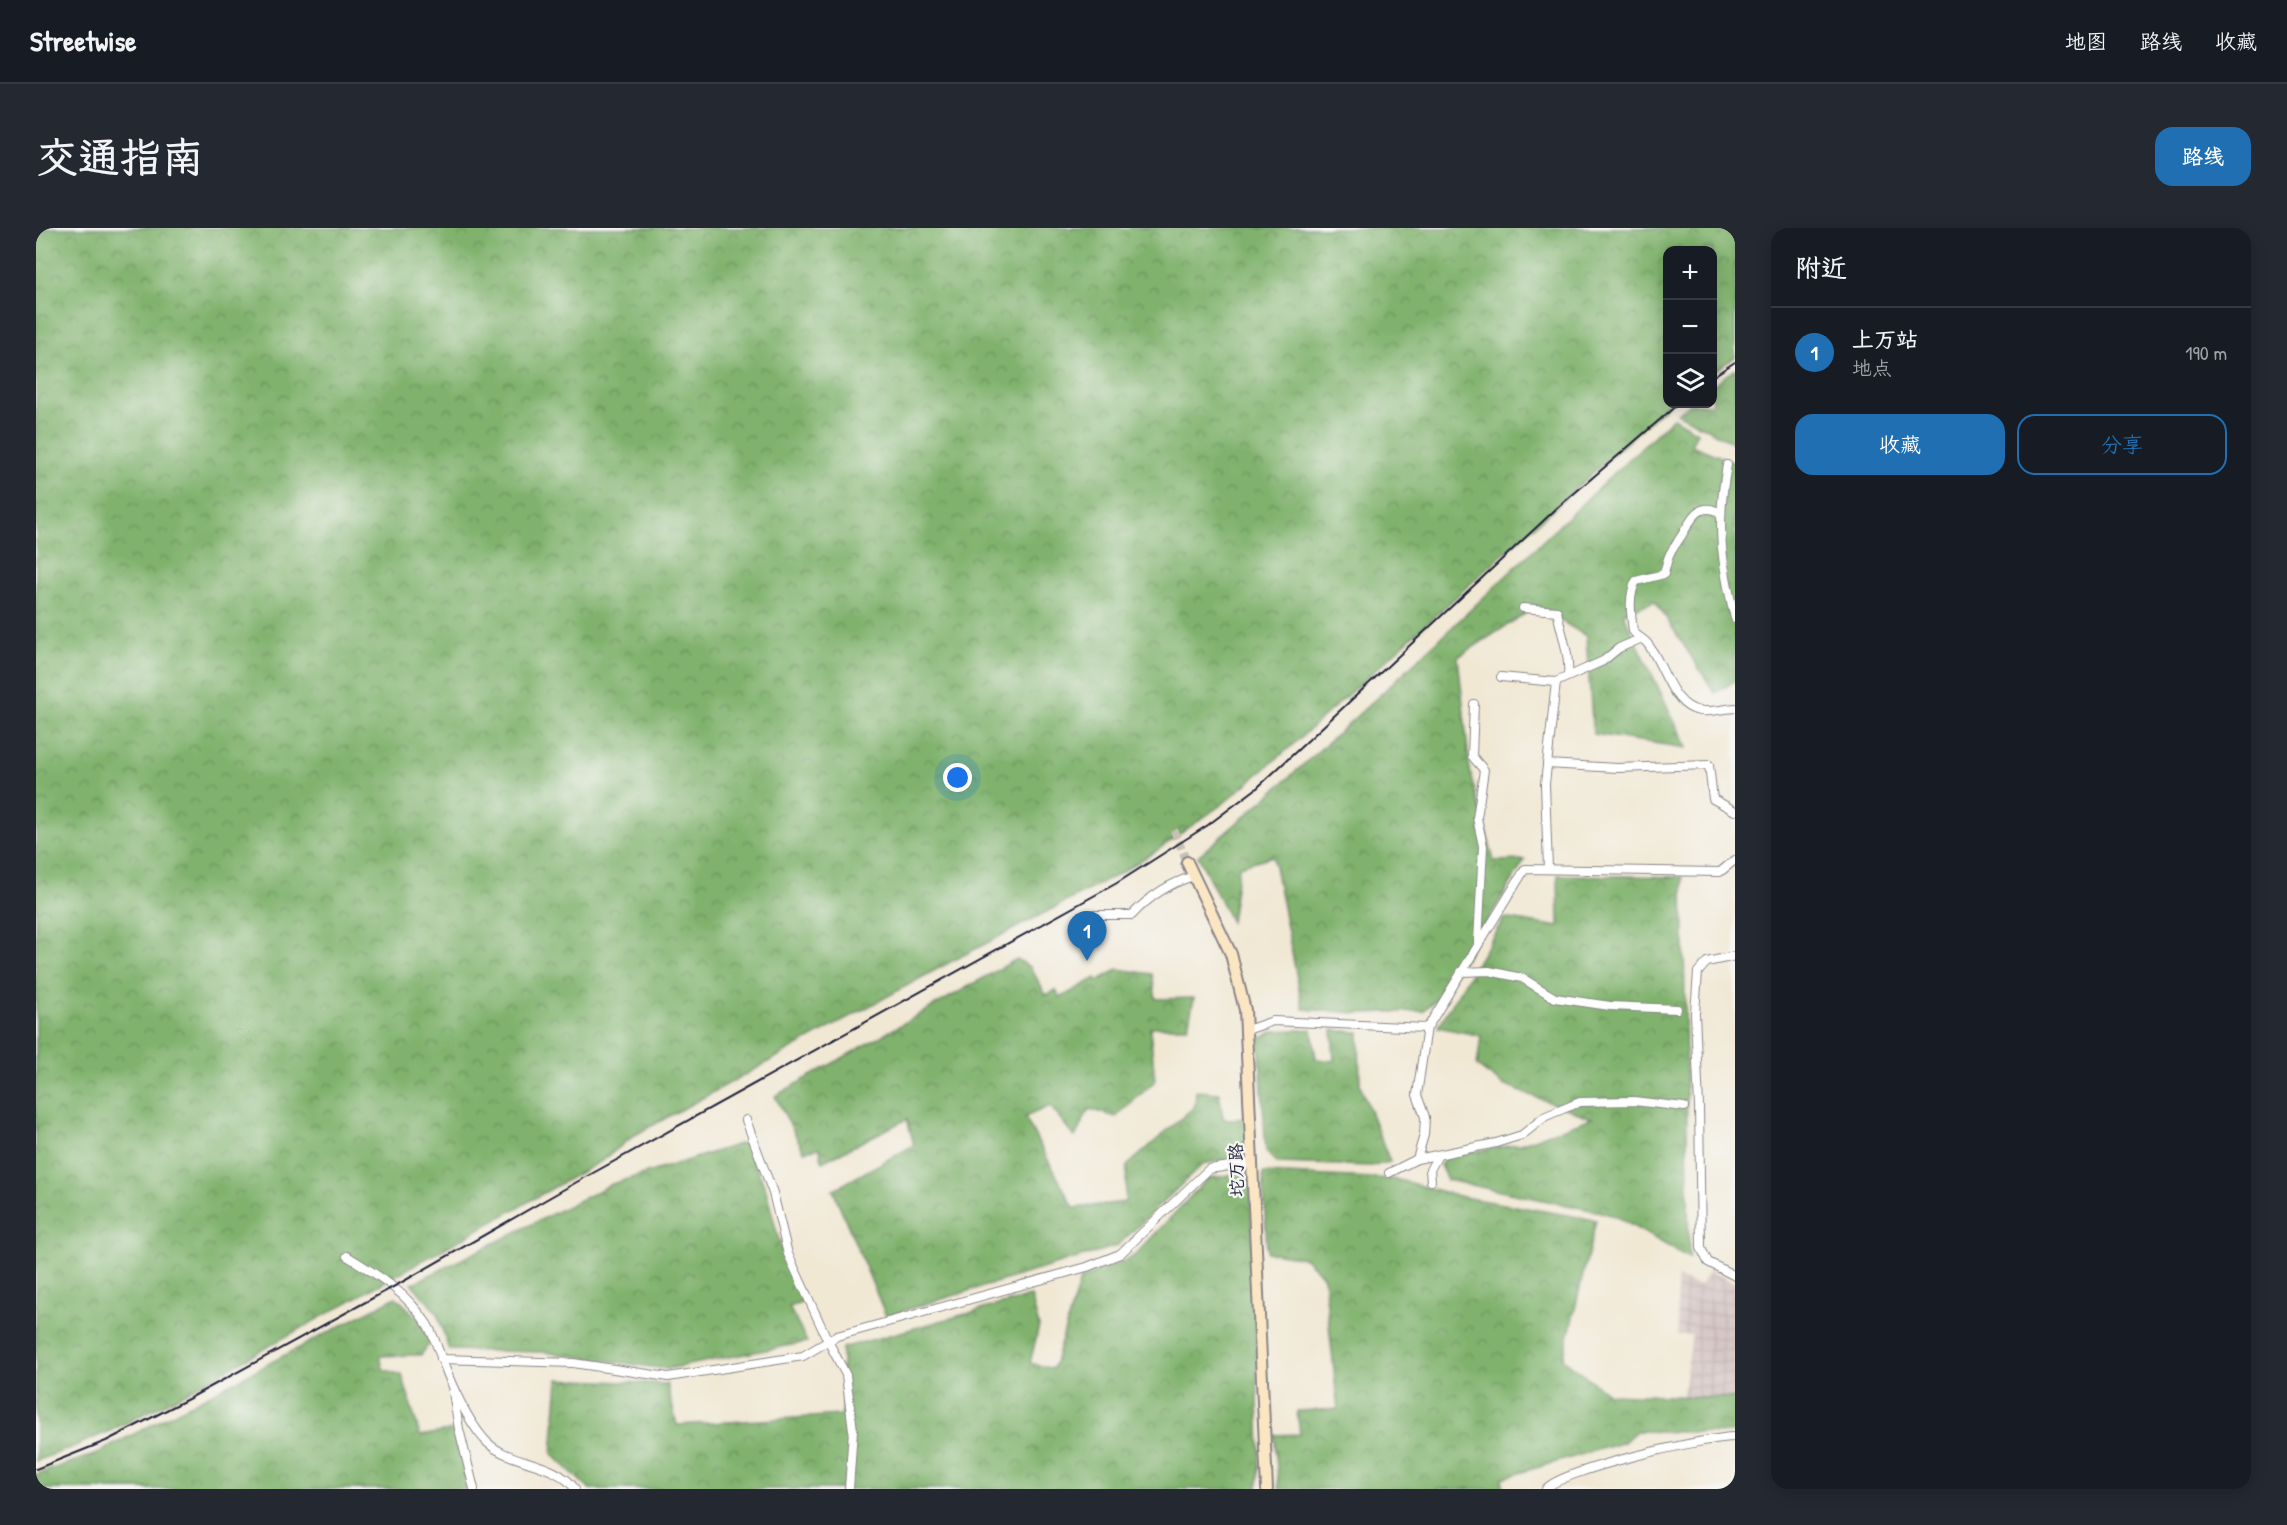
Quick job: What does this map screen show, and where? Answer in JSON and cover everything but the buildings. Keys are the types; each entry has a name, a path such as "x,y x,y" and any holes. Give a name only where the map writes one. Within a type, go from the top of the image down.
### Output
{"main road":[{"name":"坨万路","path":"1187,861 1236,968 1245,1010 1267,1489"}],"street":[{"path":"1727,465 1722,494 1722,563 1735,618"},
{"path":"1721,514 1715,510 1699,511 1668,553 1664,574 1636,581 1631,604 1633,631 1646,643 1685,704 1702,711 1735,708"},
{"path":"1523,608 1557,611 1562,639 1569,658 1568,676"},
{"path":"1501,677 1556,682 1603,661 1619,648 1640,639"},
{"path":"1548,869 1545,784 1556,682"},
{"path":"1474,704 1472,756 1484,770 1477,818 1483,846 1478,945"},
{"path":"1547,764 1617,768 1709,765 1713,799 1735,811"},
{"path":"1417,1159 1424,1135 1425,1117 1417,1095 1427,1027 1525,869 1720,872 1735,860"},
{"path":"1087,915 1132,915 1145,900 1162,889 1179,880 1194,876"},
{"path":"1735,956 1707,962 1698,972 1695,1012 1701,1248 1708,1262 1735,1276"},
{"path":"1461,972 1490,971 1522,978 1555,998 1610,1006 1677,1009"},
{"path":"1247,1030 1273,1021 1427,1027"},
{"path":"1389,1173 1417,1159 1496,1143 1522,1135 1546,1116 1580,1102 1634,1101 1684,1107"},
{"path":"746,1120 773,1193 788,1254 846,1375 853,1430 849,1489"},
{"path":"1431,1181 1430,1170 1438,1155"},
{"path":"441,1359 573,1363 668,1377 802,1356 837,1336 1087,1267 1120,1254 1209,1169 1252,1163"},
{"path":"347,1256 402,1293 428,1325 452,1387 485,1441 508,1455 556,1472 570,1480 575,1489"},
{"path":"452,1387 459,1429 474,1489"},
{"path":"1546,1489 1551,1483 1594,1467 1706,1440 1735,1437"}],"shaded area":[{"path":"1709,1270 1735,1283 1735,1400 1682,1399 1692,1335 1678,1335 1677,1278 1700,1286"}],"green space":[{"path":"36,228 1735,228 1735,357 1717,369 1717,246 1663,246 1665,408 1288,749 1224,803 1156,851 1117,875 939,968 635,1135 603,1160 176,1398 112,1430 36,1461"},
{"path":"1735,369 1735,444 1677,413 1684,408 1717,408 1717,382"},
{"path":"1673,418 1697,432 1691,445 1735,461 1735,681 1715,693 1655,601 1623,613 1687,748 1593,734 1586,636 1537,606 1458,657 1470,771 1494,861 1525,860 1443,993 1423,1011 1358,1013 1303,1009 1273,856 1239,866 1231,922 1198,856 1379,696"},
{"path":"1558,875 1683,877 1689,1258 1615,1216 1447,1180 1440,1165 1447,1156 1520,1144 1592,1118 1503,1085 1477,1066 1481,1036 1438,1027 1504,918 1559,927"},
{"path":"1017,959 1031,968 1046,995 1056,990 1060,998 1118,969 1152,974 1156,999 1194,998 1188,1027 1150,1027 1155,1081 1116,1117 1089,1109 1075,1137 1050,1106 1025,1117 1074,1208 1125,1202 1127,1166 1195,1106 1196,1091 1219,1093 1223,1118 1249,1118 1249,1154 1203,1164 1117,1246 886,1316 833,1190 914,1145 907,1119 822,1162 820,1148 804,1151 775,1096"},
{"path":"1312,1029 1316,1059 1334,1061 1332,1030 1359,1032 1360,1085 1390,1162 1372,1166 1277,1163 1266,1152 1259,1039 1274,1031"},
{"path":"746,1142 766,1190 785,1264 804,1302 789,1307 807,1342 667,1369 543,1352 449,1350 437,1313 412,1284 612,1184"},
{"path":"1250,1173 1260,1454 1258,1489 589,1489 552,1454 558,1379 667,1384 677,1425 842,1415 842,1348 1031,1296 1039,1326 1030,1363 1053,1369 1080,1280 1134,1256 1208,1178"},
{"path":"1263,1173 1395,1179 1463,1197 1596,1220 1563,1359 1609,1394 1735,1398 1735,1433 1636,1431 1624,1442 1502,1478 1504,1489 1279,1489 1274,1435 1300,1434 1297,1411 1338,1409 1324,1277 1305,1258 1267,1252"},
{"path":"396,1297 420,1320 430,1343 421,1355 380,1356 383,1369 402,1375 420,1436 453,1430 469,1489 36,1489 36,1474 94,1455"}],"tunnel":[{"path":"1174,830 1187,862"}],"railway":[{"path":"1717,374 1735,362"},
{"path":"36,1469 106,1441 404,1281 575,1183 1117,883 1208,825 1257,788 1556,509 1673,408"}],"place":[{"name":"上万站","path":"1087,961"}]}
